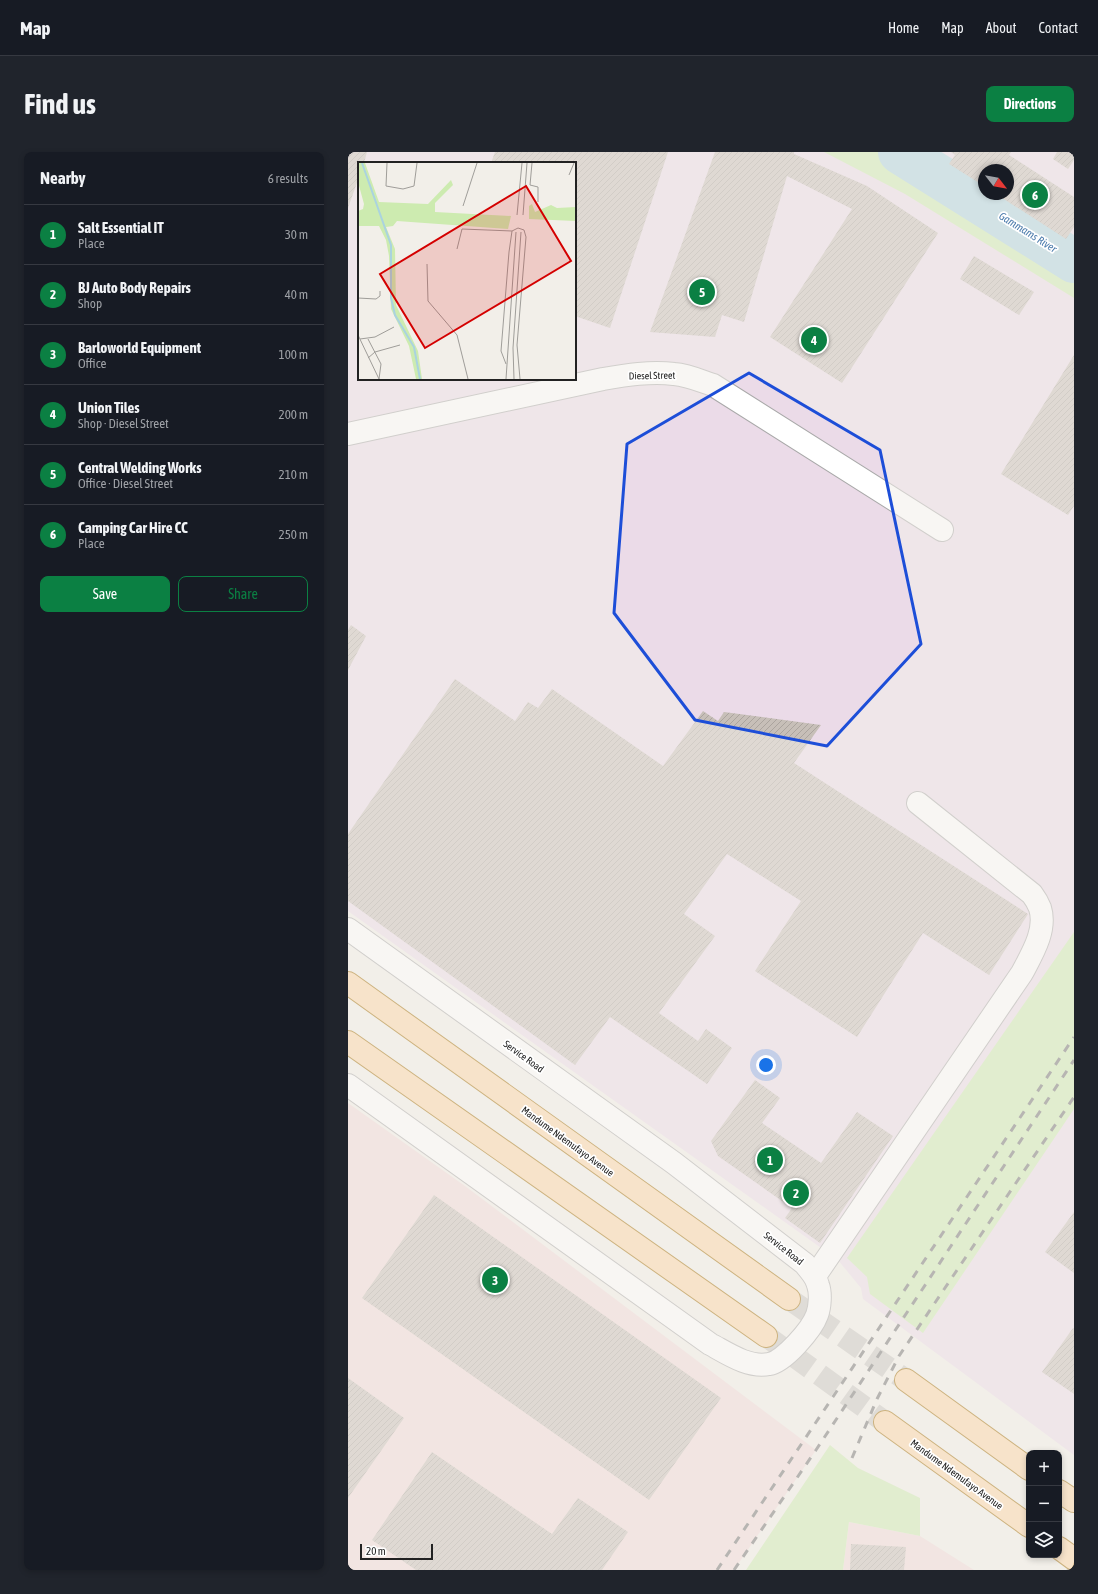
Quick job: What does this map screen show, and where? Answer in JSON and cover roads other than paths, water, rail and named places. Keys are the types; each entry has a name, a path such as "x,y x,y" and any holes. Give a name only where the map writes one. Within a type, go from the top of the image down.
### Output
{"main road":[{"name":"Mandume Ndemufayo Avenue","path":"348,983 789,1299"},
{"path":"348,1042 766,1336"},
{"path":"906,1380 1026,1467"},
{"name":"Mandume Ndemufayo Avenue","path":"885,1422 1026,1524"},
{"path":"1062,1493 1074,1501"},
{"path":"1062,1550 1074,1559"}],"street":[{"name":"Diesel Street","path":"348,434 603,379 632,374 674,373 689,376 713,385 942,530"},
{"path":"348,1085 710,1344 744,1361 756,1365 770,1364 789,1354 817,1315 819,1285 815,1276 1022,973 1036,945 1042,925 1040,908 1032,894 918,803"},
{"name":"Service Road","path":"348,929 674,1163 805,1264 815,1276"}],"waterway":[{"name":"Gammams River","path":"900,152 1074,261"}],"tunnel":[{"path":"789,1299 906,1380"},
{"path":"766,1336 885,1422"}],"railway":[{"path":"717,1570 1074,1037"},
{"path":"734,1570 816,1450 1074,1060"},
{"path":"852,1458 877,1399 899,1356 1074,1097"}],"place":[{"name":"Camping Car Hire CC","path":"1035,195"},
{"name":"Central Welding Works","path":"702,292"},
{"name":"Union Tiles","path":"814,340"},
{"name":"Salt Essential IT","path":"770,1160"},
{"name":"BJ Auto Body Repairs","path":"796,1193"},
{"name":"Barloworld Equipment","path":"495,1280"}]}
